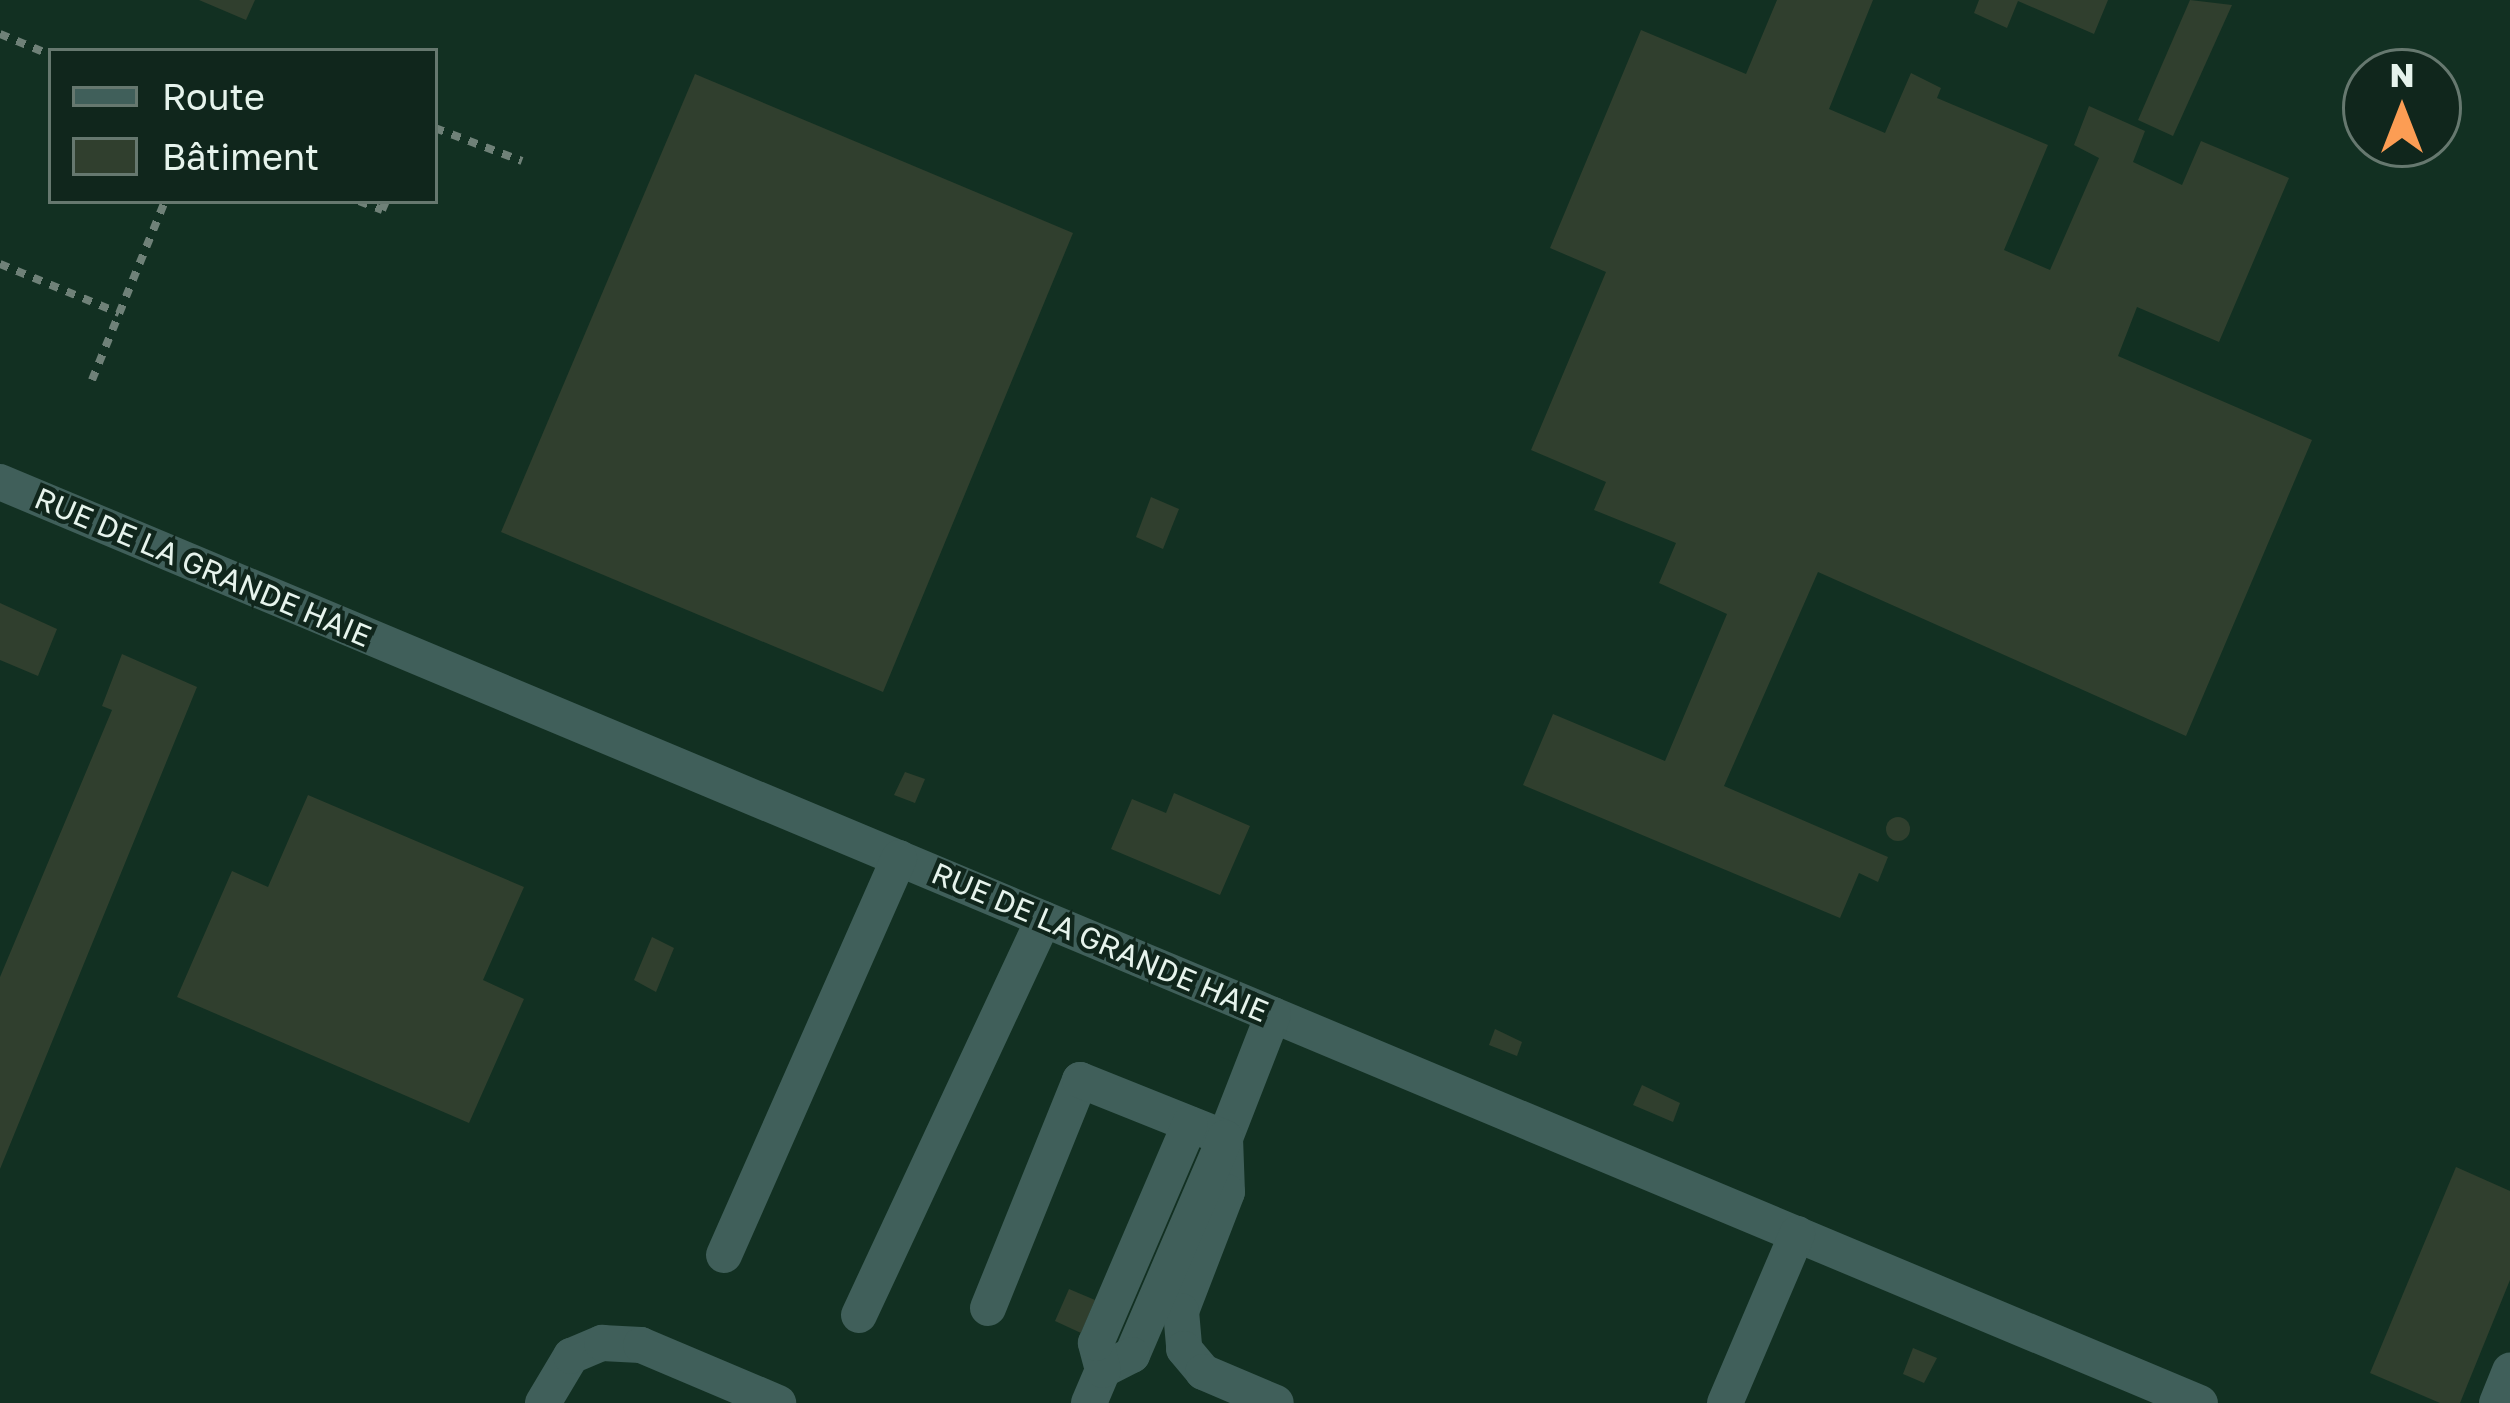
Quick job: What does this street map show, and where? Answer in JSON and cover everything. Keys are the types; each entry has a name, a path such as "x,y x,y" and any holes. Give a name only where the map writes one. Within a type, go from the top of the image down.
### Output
{"street":[{"name":"RUE DE LA GRANDE HAIE","path":"0,482 2200,1403"},
{"path":"724,1255 899,858"},
{"path":"859,1315 1044,919"},
{"path":"1096,1387 1132,1355 1273,1015"},
{"path":"988,1308 1080,1080 1225,1138"},
{"path":"1096,1387 1096,1343 1190,1124"},
{"path":"1225,1138 1227,1192 1180,1311 1184,1349 1203,1372 1276,1403"},
{"path":"1725,1403 1797,1234"},
{"path":"543,1403 571,1356 602,1343 641,1345 778,1403"},
{"path":"2497,1403 2510,1371"}],"path":[{"path":"0,34 48,54"},
{"path":"438,129 522,161"},
{"path":"92,380 164,204"},
{"path":"0,264 119,313"}],"shaded area":[{"path":"0,0 2510,0 2510,1403 0,1403"}],"building":[{"path":"199,0 255,0 246,20"},
{"path":"1777,0 1873,0 1829,109 1885,133 1911,73 1941,88 1937,98 2048,145 2004,250 2050,270 2099,158 2074,145 2089,106 2145,131 2133,162 2182,185 2201,141 2289,178 2219,342 2137,307 2118,356 2312,440 2186,736 1818,572 1724,786 1888,857 1878,882 1859,873 1840,918 1523,785 1553,714 1665,761 1727,614 1659,583 1676,543 1594,510 1606,482 1531,450 1606,272 1550,248 1641,30 1746,74"},
{"path":"1979,0 2108,0 2094,34 2018,1 2007,28 1974,13"},
{"path":"2190,0 2232,5 2173,136 2138,120"},
{"path":"695,74 1073,233 883,692 501,532"},
{"path":"1151,497 1179,509 1163,549 1136,537"},
{"path":"0,603 57,629 38,676 0,660"},
{"path":"122,654 197,687 0,1169 0,977 112,710 102,706"},
{"path":"905,772 925,779 915,803 894,795"},
{"path":"1174,793 1250,826 1220,895 1111,849 1132,799 1166,813"},
{"path":"308,795 524,887 483,980 524,999 469,1123 177,997 232,871 268,887"},
{"path":"1893,817 1903,817 1910,829 1903,841 1893,841 1886,834 1886,824"},
{"path":"652,937 674,948 656,992 634,980"},
{"path":"1495,1029 1522,1042 1517,1056 1489,1045"},
{"path":"1642,1085 1680,1103 1673,1122 1633,1105"},
{"path":"2456,1167 2510,1191 2510,1280 2460,1403 2440,1403 2370,1373"},
{"path":"1069,1289 1095,1300 1081,1333 1055,1321"},
{"path":"1913,1348 1937,1358 1924,1383 1903,1374"}]}
